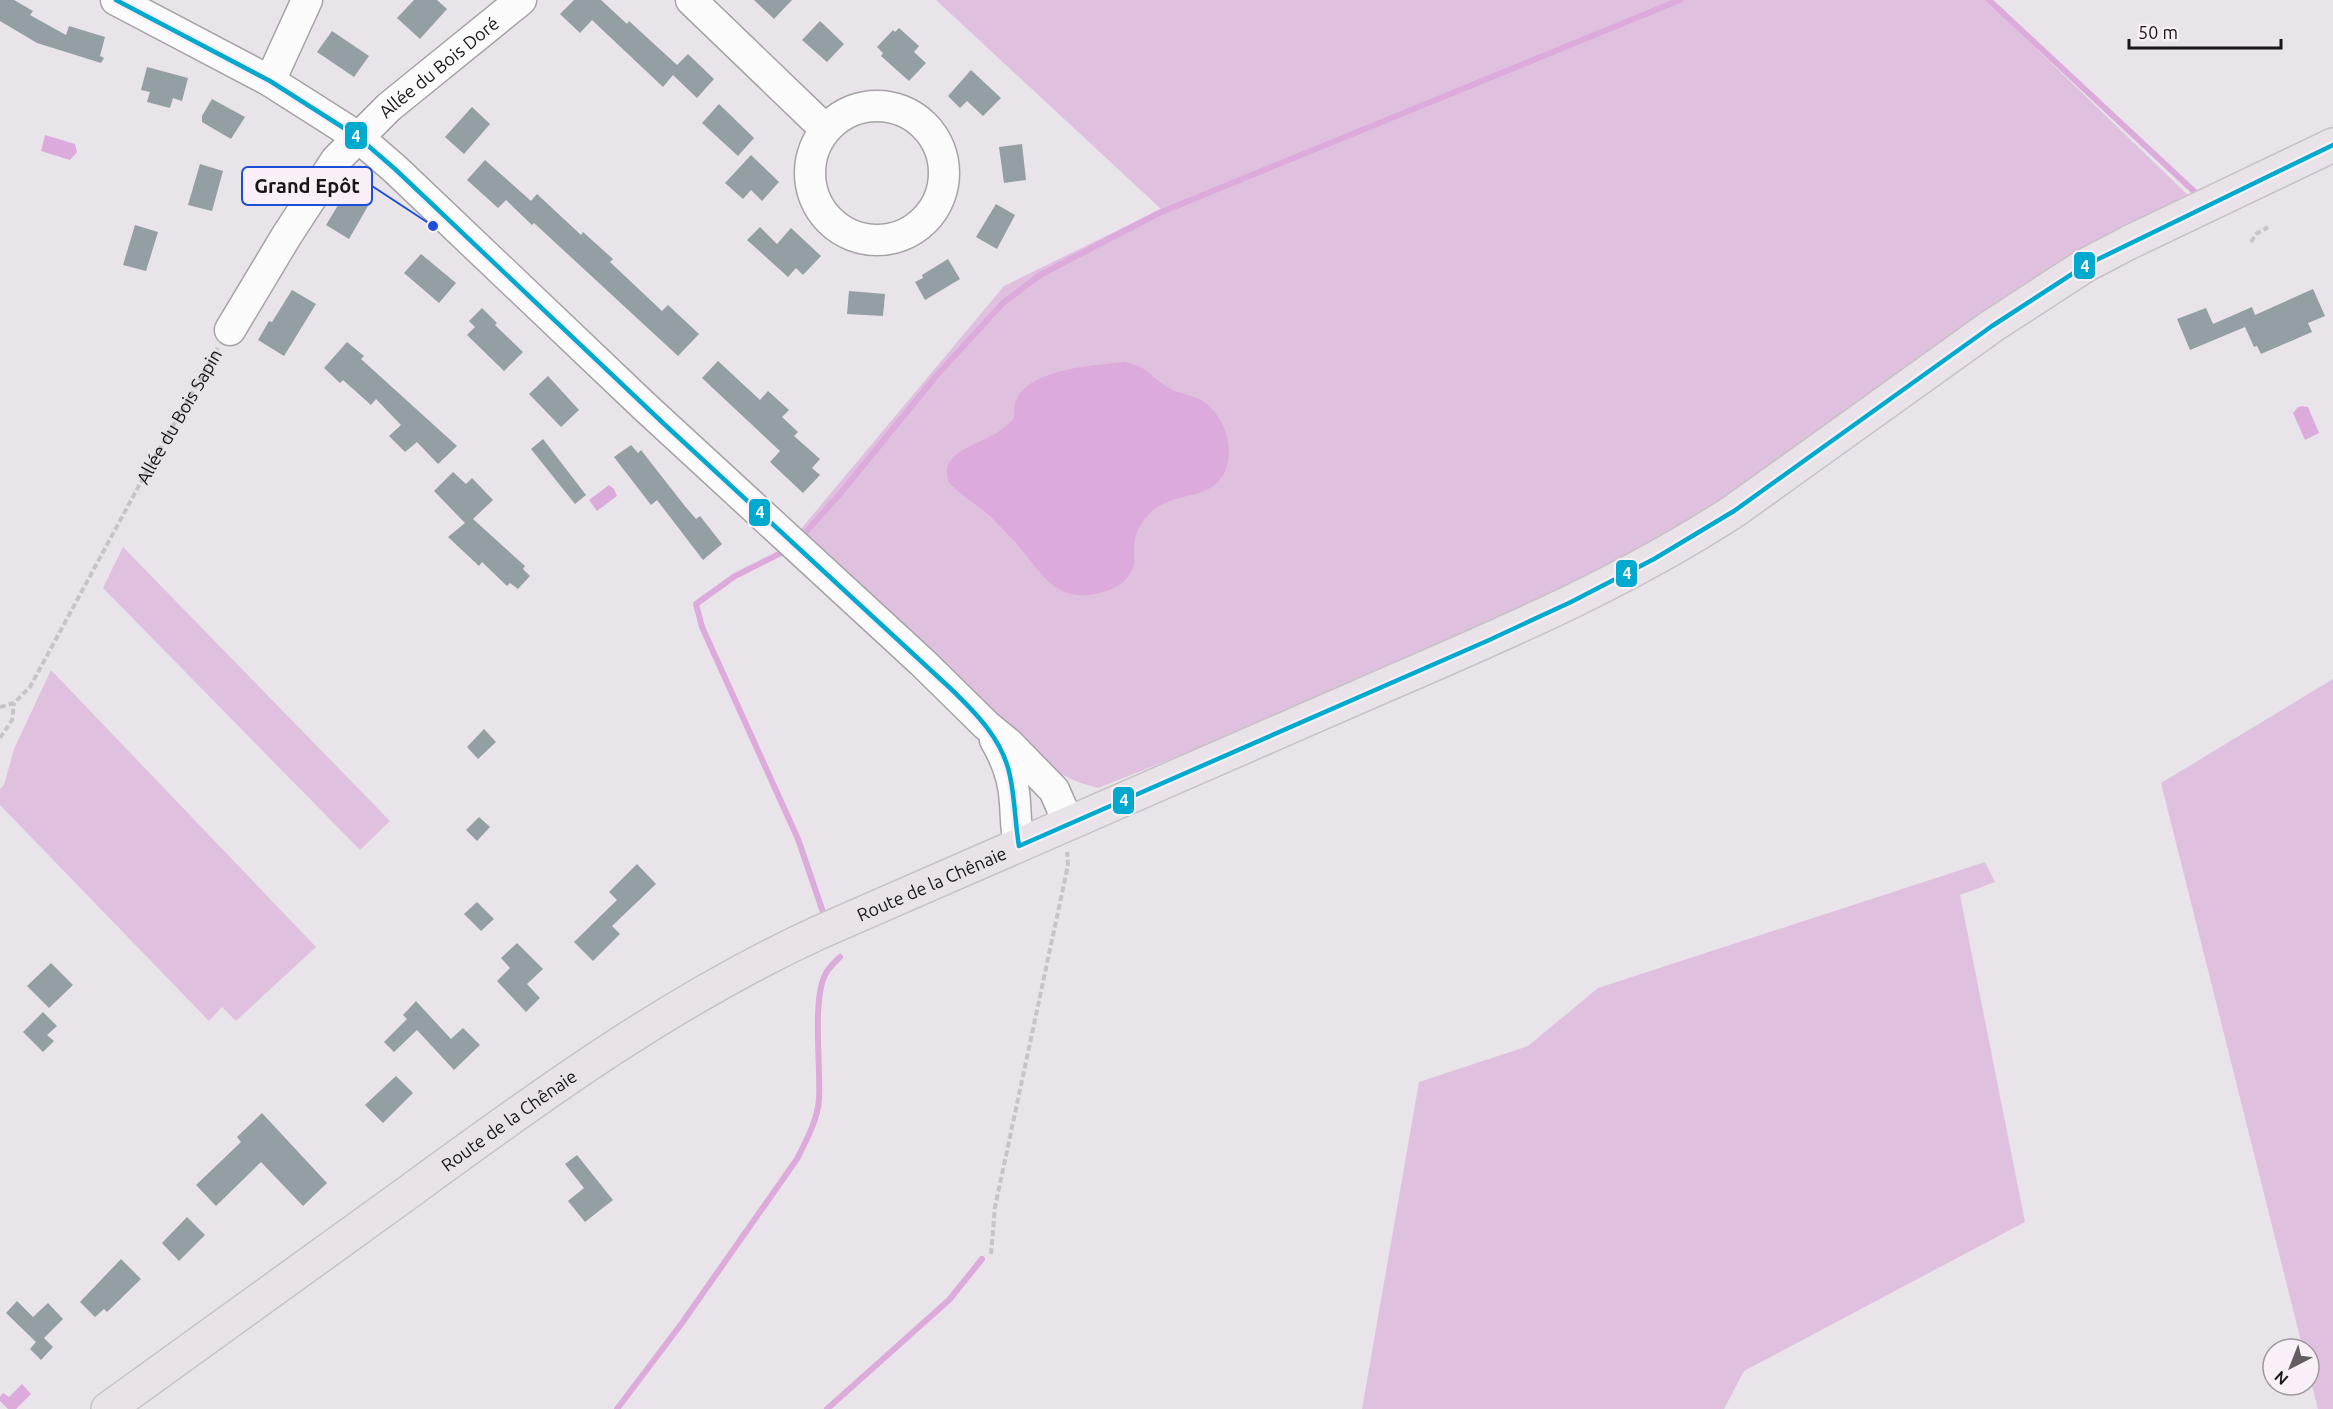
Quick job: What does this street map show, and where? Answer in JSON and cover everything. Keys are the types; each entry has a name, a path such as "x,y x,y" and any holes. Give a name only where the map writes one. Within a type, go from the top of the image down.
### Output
{"main road":[{"name":"Route de la Chênaie","path":"108,1409 474,1144 606,1052 684,1003 777,952 1507,632 1632,572 1734,511 1992,326 2086,265 2333,145"}],"street":[{"path":"116,0 270,81 358,137 395,169 644,406 1008,743 1054,790 1065,826"},
{"path":"270,81 307,0"},
{"name":"Allée du Bois Doré","path":"358,137 389,107 520,0"},
{"path":"691,0 825,129"},
{"path":"873,105 891,107 914,117 935,139 943,158 944,178 940,198 933,211 916,229 891,239 875,241 858,238 839,229 820,210 812,190 811,159 816,144 825,129 841,116 873,105"},
{"name":"Allée du Bois Sapin","path":"230,330 325,174 358,137"},
{"path":"986,725 1003,754 1012,778 1015,829 1019,846"}],"path":[{"path":"2251,242 2256,234 2268,227"},
{"name":"Allée du Bois Sapin","path":"14,703 30,687 148,469 230,330"},
{"path":"0,707 14,703 12,720 0,738"},
{"path":"991,1254 995,1207 1068,865 1065,826"}],"shaded area":[{"path":"936,0 1986,0 2192,199 1640,550 1558,594 1335,694 1098,788 1050,769 800,530 1004,286 1161,209"},
{"path":"45,135 75,144 77,152 70,160 41,151"},
{"path":"1125,362 1144,369 1171,389 1197,398 1210,407 1224,427 1229,451 1228,462 1224,473 1211,488 1166,502 1148,515 1136,535 1133,568 1121,584 1099,593 1070,594 1051,584 995,521 949,483 947,469 958,453 1002,430 1014,418 1015,404 1021,392 1031,383 1062,371"},
{"path":"2302,406 2308,407 2319,433 2305,440 2293,413"},
{"path":"609,485 617,496 597,511 589,500"},
{"path":"123,547 390,821 360,850 103,588"},
{"path":"51,670 316,947 236,1021 222,1007 209,1021 0,805 0,789 4,785 14,749"},
{"path":"2333,679 2333,1409 2318,1409 2315,1397 2321,1397 2321,1337 2300,1337 2161,783"},
{"path":"1985,862 1995,882 1960,895 2025,1222 1744,1371 1724,1409 1362,1409 1419,1082 1528,1046 1598,988"},
{"path":"22,1384 31,1394 16,1409 8,1409 0,1401 0,1397 3,1393 9,1397"}],"building":[{"path":"0,0 14,0 33,11 30,15 66,35 69,26 105,37 100,56 104,58 101,63 37,43 0,21"},
{"path":"414,0 437,0 447,9 420,39 397,18"},
{"path":"574,0 601,0 627,24 629,21 677,65 688,54 714,79 697,98 673,75 663,87 592,20 580,33 560,14"},
{"path":"754,0 792,0 774,19"},
{"path":"820,21 844,44 827,62 802,40"},
{"path":"899,28 919,46 914,52 926,63 909,81 881,56 883,53 877,47 893,30 895,32"},
{"path":"332,31 369,56 354,77 317,52"},
{"path":"147,67 188,78 182,101 173,98 170,108 147,102 150,92 141,90"},
{"path":"971,70 1001,98 983,116 967,101 960,108 948,96"},
{"path":"212,99 245,117 231,139 202,122 202,116"},
{"path":"719,104 754,138 738,156 702,123"},
{"path":"472,107 490,124 464,154 445,137"},
{"path":"1022,144 1026,180 1004,183 999,147"},
{"path":"751,155 779,182 762,201 751,190 743,199 725,183"},
{"path":"485,160 531,201 537,194 581,235 583,232 613,259 610,262 662,311 668,305 699,334 678,356 534,223 532,225 506,200 498,208 467,180"},
{"path":"200,164 223,171 212,211 188,205"},
{"path":"352,187 372,199 349,239 326,225"},
{"path":"996,204 1015,215 997,249 976,237"},
{"path":"135,225 158,232 146,271 123,265"},
{"path":"760,227 777,244 791,228 821,256 803,275 796,268 788,277 747,240"},
{"path":"421,254 456,283 439,303 404,273"},
{"path":"948,259 960,279 925,300 915,282"},
{"path":"2313,289 2325,316 2308,323 2312,332 2261,354 2257,346 2254,347 2245,327 2190,350 2177,319 2206,308 2213,324 2252,307 2255,315"},
{"path":"292,290 316,304 284,356 258,340"},
{"path":"849,291 885,294 883,316 847,314"},
{"path":"482,308 497,323 495,325 523,352 504,371 467,335 475,327 469,321"},
{"path":"347,342 364,356 361,359 457,446 438,464 417,442 405,452 389,436 401,425 376,399 371,405 343,380 340,383 324,368"},
{"path":"718,361 760,400 768,391 789,410 782,417 798,432 794,436 820,459 812,468 820,475 803,493 770,462 780,451 702,378"},
{"path":"548,376 579,410 561,427 529,394"},
{"path":"543,439 586,495 575,504 531,449"},
{"path":"631,445 638,453 641,450 696,519 700,516 722,544 703,560 657,500 651,505 614,457"},
{"path":"453,472 466,484 472,478 493,500 473,519 525,566 523,569 530,576 518,589 510,583 507,586 482,562 479,566 448,537 465,523 434,491"},
{"path":"484,729 496,742 478,759 467,747"},
{"path":"479,817 490,827 477,841 466,830"},
{"path":"637,864 656,884 612,926 620,934 593,961 574,942 617,900 609,892"},
{"path":"477,902 494,919 481,931 464,914"},
{"path":"517,943 543,969 527,984 540,998 526,1012 497,981 510,968 501,958"},
{"path":"51,963 73,985 49,1008 27,986"},
{"path":"416,1001 451,1039 463,1028 480,1045 454,1070 417,1030 394,1052 384,1042 407,1019 403,1015"},
{"path":"43,1012 57,1026 47,1035 54,1041 43,1052 23,1032"},
{"path":"396,1076 413,1093 383,1123 365,1105"},
{"path":"262,1113 327,1183 303,1206 261,1162 216,1206 196,1185 241,1142 237,1137"},
{"path":"577,1155 613,1200 585,1222 568,1201 584,1188 565,1164"},
{"path":"187,1217 205,1235 179,1261 162,1243"},
{"path":"121,1259 141,1279 107,1312 104,1309 95,1317 80,1302"},
{"path":"17,1301 33,1317 48,1303 63,1319 44,1338 53,1347 41,1360 30,1349 36,1342 6,1313"}],"waterway":[{"path":"805,533 936,376 1003,303 1040,275 1159,213 1680,0"},
{"path":"1989,0 2199,196"},
{"path":"783,552 735,576 696,604 702,627 798,839 824,915"},
{"path":"617,1409 682,1323 797,1159 804,1145 814,1122 819,1099 818,1018 821,987 826,972 840,957"},
{"path":"827,1409 949,1300 982,1259"}],"transit line":[{"name":"4","path":"116,0 270,81 358,137 950,688 979,717 1001,751 1012,785 1019,846 1487,641 1571,602 1654,559 1734,511 1992,326 2086,265 2333,145"}],"place":[{"name":"Grand Epôt","path":"433,226"}]}
